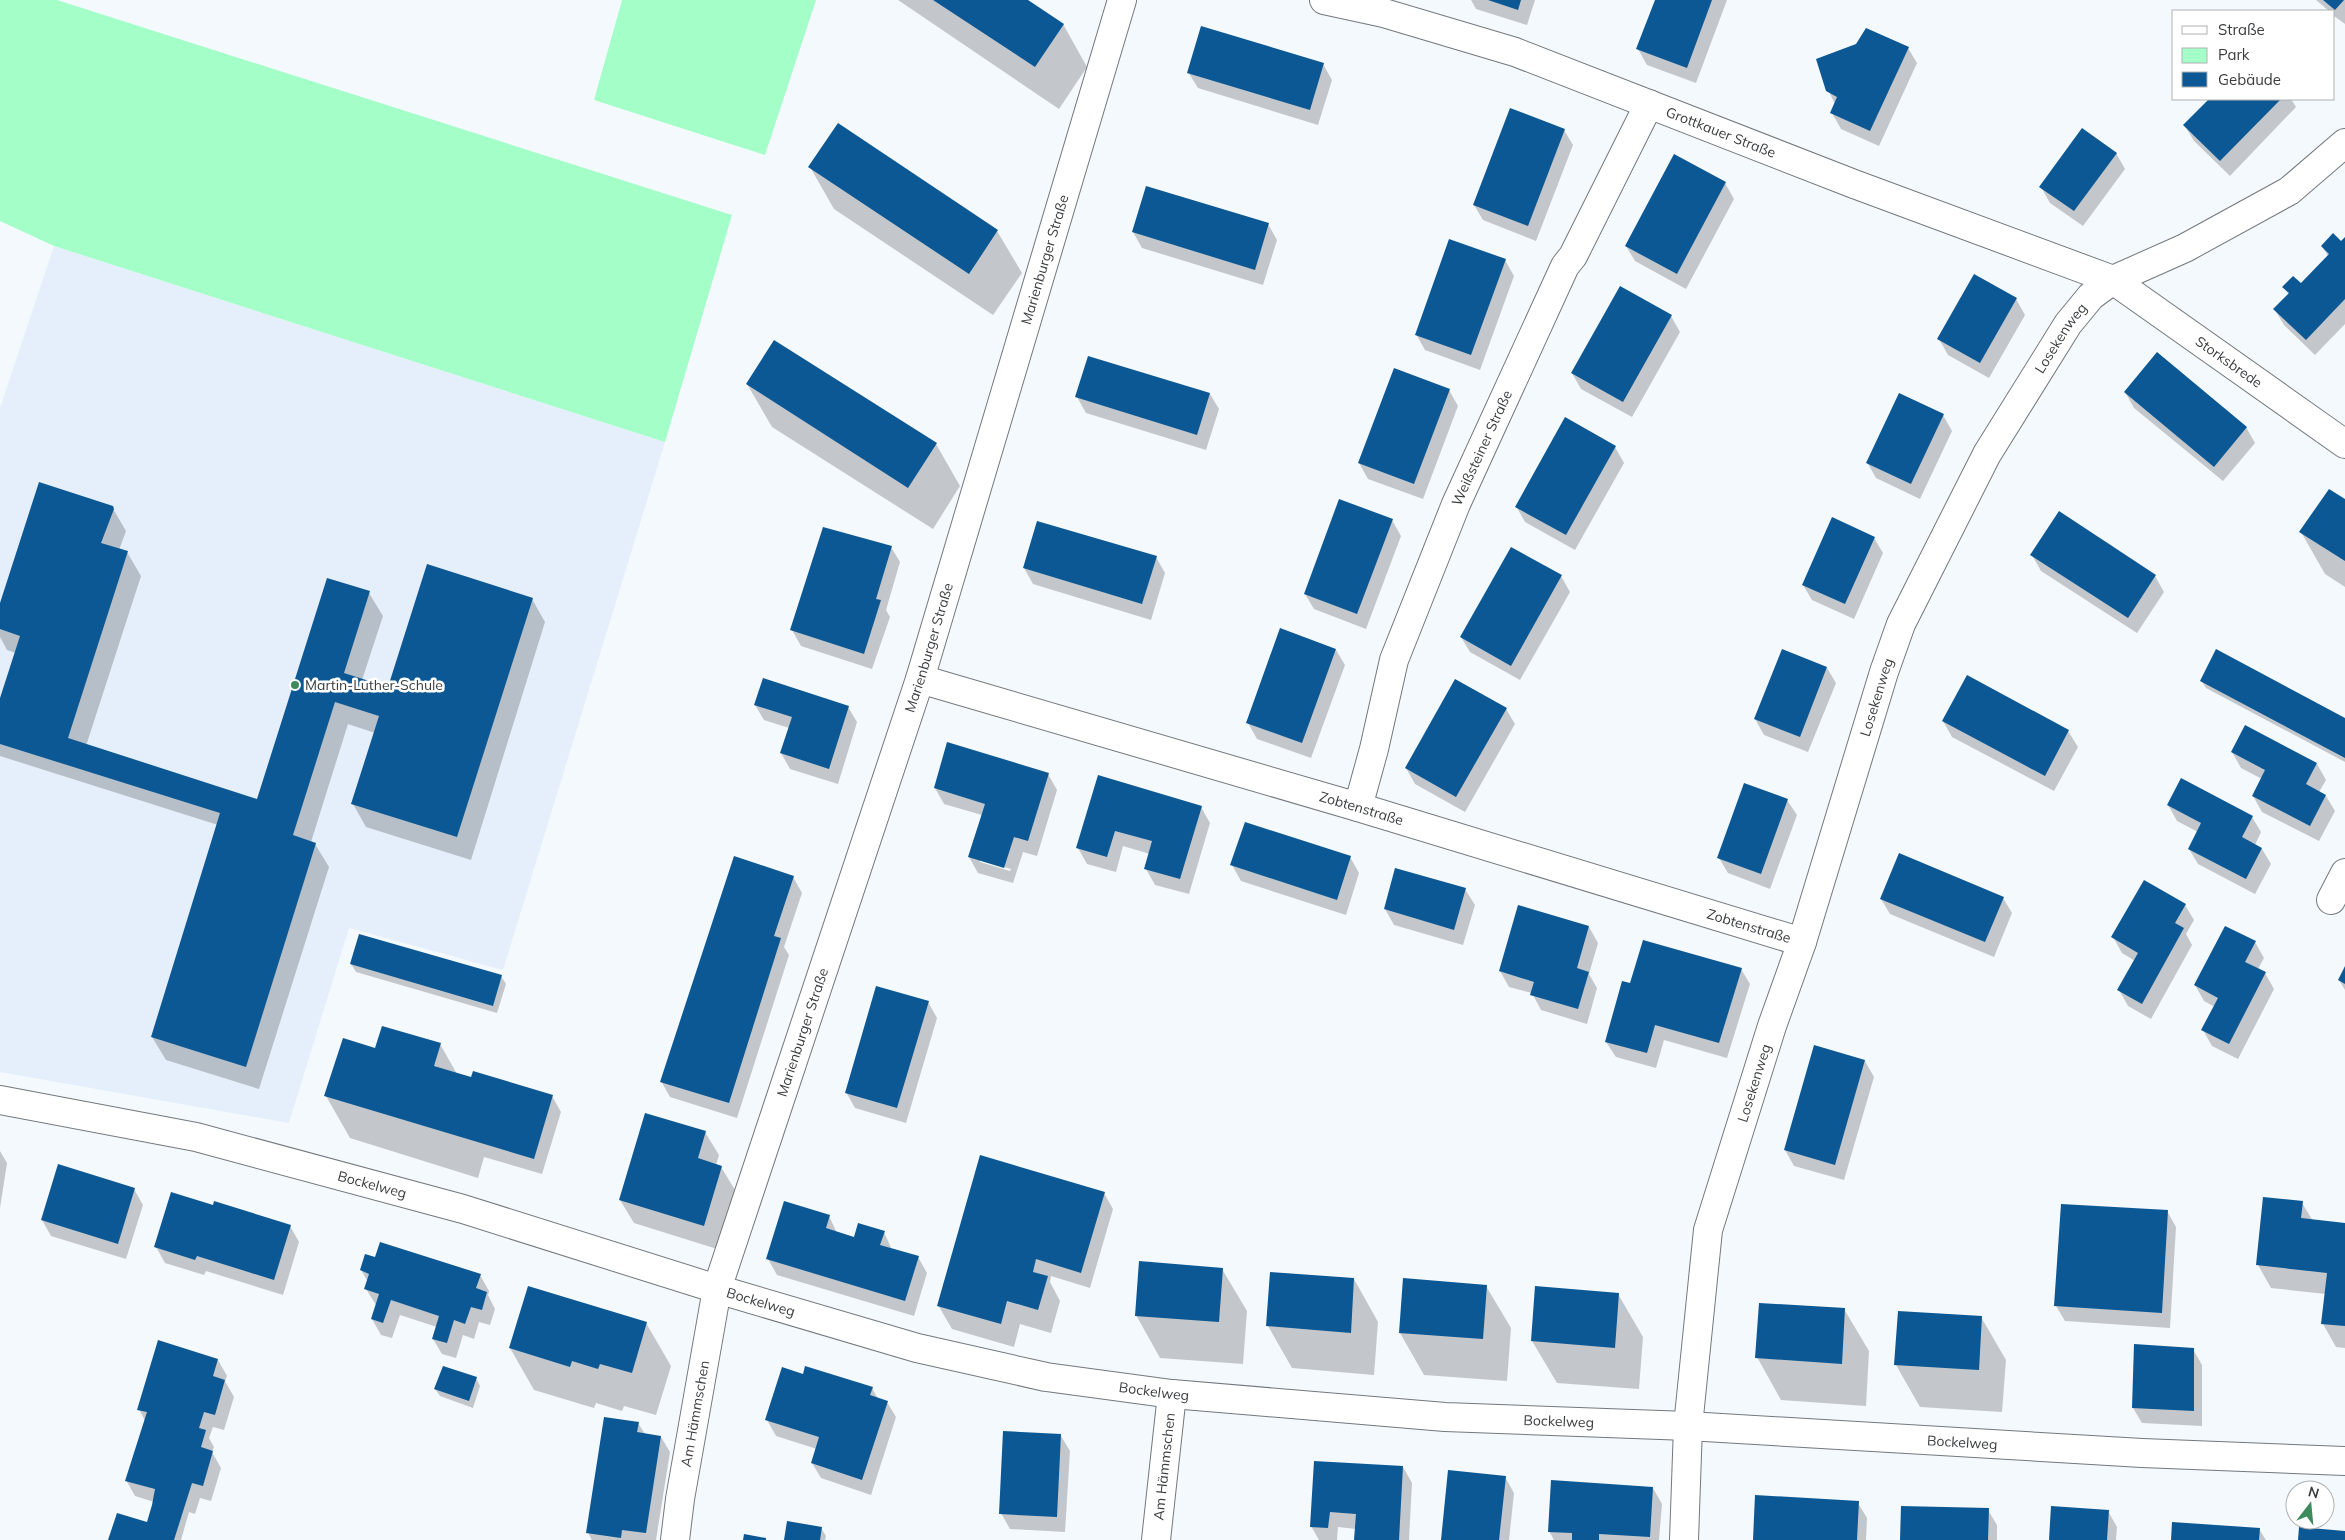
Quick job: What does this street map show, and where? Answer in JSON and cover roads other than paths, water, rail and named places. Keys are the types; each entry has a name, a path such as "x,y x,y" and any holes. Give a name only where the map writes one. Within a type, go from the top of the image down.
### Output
{"street":[{"name":"Marienburger Straße","path":"717,1289 920,679 1122,0"},
{"name":"Grottkauer Straße","path":"1324,0 1384,13 1516,52 2113,280"},
{"name":"Weißsteiner Straße","path":"1358,807 1374,749 1394,660 1456,504 1565,266 1573,256 1649,104"},
{"name":"Losekenweg","path":"1688,1426 1708,1230 1772,1026 1802,942 1884,672 1901,624 1975,477 2003,427 2068,324 2091,296 2113,280 2185,248 2289,191 2345,143"},
{"name":"Storksbrede","path":"2113,280 2345,444"},
{"name":"Zobtenstraße","path":"920,679 1358,807 1802,942"},
{"path":"2331,900 2345,873"},
{"name":"Bockelweg","path":"0,1100 196,1137 463,1209 717,1289 917,1348 1046,1377 1172,1394 1445,1417 1688,1426 2142,1453 2345,1461"},
{"name":"Am Hämmschen","path":"676,1540 680,1499 717,1289"},
{"name":"Am Hämmschen","path":"1156,1540 1172,1394"},
{"path":"1684,1540 1688,1426"}],"place":[{"name":"Martin-Luther-Schule","path":"295,685"}]}
